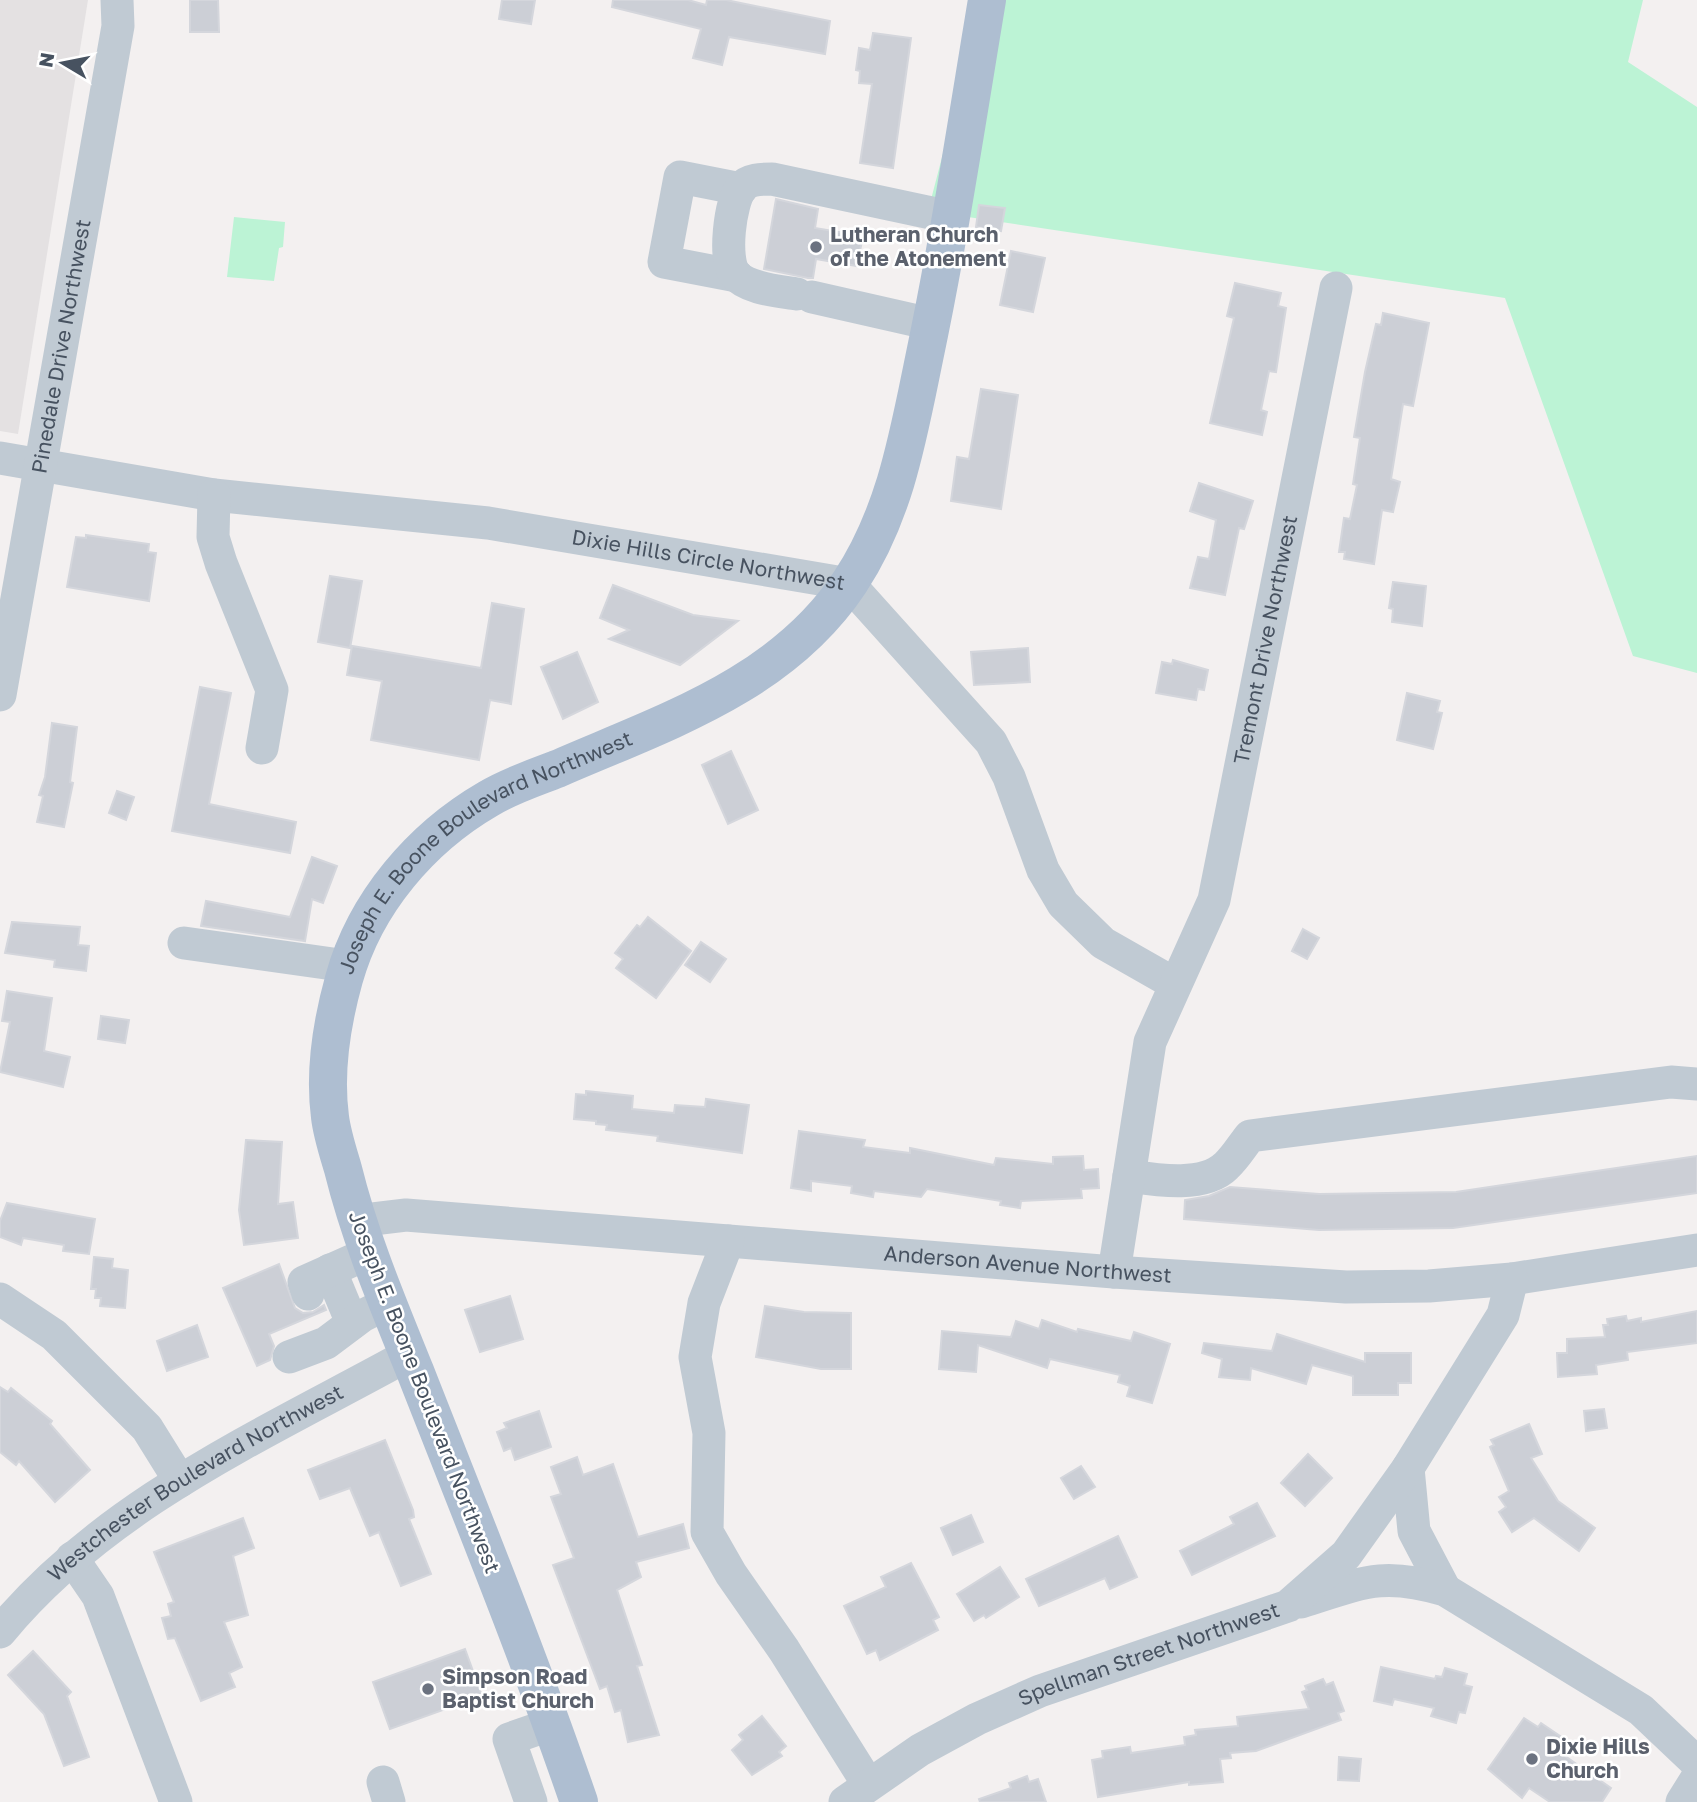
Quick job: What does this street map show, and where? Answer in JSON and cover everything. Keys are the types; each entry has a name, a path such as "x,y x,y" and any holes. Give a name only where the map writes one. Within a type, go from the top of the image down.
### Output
{"main road":[{"name":"Joseph E. Boone Boulevard Northwest","path":"579,1802 552,1724 362,1237 330,1118 328,1066 338,999 347,966 369,917 393,881 437,834 490,797 707,704 748,682 796,646 849,583 885,517 903,463 932,324 988,0"}],"street":[{"name":"Pinedale Drive Northwest","path":"0,695 118,26 117,0"},
{"path":"741,188 680,177 664,262 737,276 761,288 932,324"},
{"path":"737,276 730,266 728,253 732,217 741,188 748,183 772,179 950,217"},
{"name":"Tremont Drive Northwest","path":"1174,984 1214,900 1336,288"},
{"name":"Dixie Hills Circle Northwest","path":"0,458 214,495 488,523 849,583 991,742 1009,777 1043,870 1063,904 1103,943 1174,984"},
{"path":"214,495 214,537 221,563 272,690 262,748"},
{"path":"184,943 347,966"},
{"path":"1114,1272 1150,1042 1174,984"},
{"path":"1129,1176 1175,1182 1198,1178 1224,1169 1250,1136 1671,1082 1697,1084"},
{"name":"Anderson Avenue Northwest","path":"316,1317 304,1282 330,1270 362,1237 406,1215 1114,1272 1346,1287 1429,1286 1512,1279 1697,1250"},
{"path":"728,1241 704,1303 695,1357 709,1433 707,1532 731,1574 784,1650 857,1793"},
{"path":"330,1270 352,1323"},
{"name":"Spellman Street Northwest","path":"857,1793 920,1750 977,1719 1040,1691 1288,1606 1346,1555 1408,1468 1503,1315 1512,1279"},
{"path":"0,1299 64,1344 146,1429 180,1481"},
{"path":"316,1317 352,1323 388,1303"},
{"path":"289,1357 316,1317"},
{"path":"316,1317 354,1384"},
{"name":"Westchester Boulevard Northwest","path":"0,1632 72,1558 125,1517 180,1481 408,1354"},
{"path":"1408,1468 1414,1531 1445,1590"},
{"path":"72,1558 98,1596 176,1802"},
{"path":"1288,1606 1376,1579 1410,1580 1445,1590 1641,1710 1697,1763"},
{"path":"531,1802 509,1738 552,1724"},
{"path":"1682,1802 1697,1778"}],"shaded area":[{"path":"0,0 88,0 18,434 0,431"}],"green space":[{"path":"983,0 1643,0 1628,62 1697,107 1697,673 1633,656 1505,298 928,211"},
{"path":"234,217 285,222 283,247 279,248 274,281 227,277"}],"building":[{"path":"190,0 218,0 219,32 190,32"},
{"path":"502,0 535,0 531,24 499,19"},
{"path":"613,0 688,0 706,5 707,0 726,0 830,21 825,54 729,37 722,65 693,58 701,29 612,7"},
{"path":"873,33 911,38 893,168 860,163 872,84 859,83 860,71 856,70 859,48 870,50"},
{"name":"Lutheran Church of the Atonement","path":"776,199 818,209 815,228 863,236 857,266 816,259 813,278 764,269"},
{"path":"979,205 1005,208 1001,231 976,227"},
{"path":"1011,251 1045,258 1033,312 1000,305"},
{"path":"1235,283 1281,293 1278,306 1286,308 1276,372 1269,371 1261,410 1267,412 1262,435 1210,423 1234,318 1227,316"},
{"path":"1383,313 1429,323 1413,406 1403,404 1391,479 1400,482 1393,512 1382,510 1374,564 1344,559 1345,552 1339,552 1344,518 1350,519 1357,485 1353,484 1360,438 1354,437 1365,372 1376,324 1381,325"},
{"path":"981,389 1018,395 1001,509 951,501 957,457 969,459"},
{"path":"1199,483 1253,501 1244,529 1239,528 1225,595 1190,588 1198,557 1209,559 1216,520 1190,511"},
{"path":"86,535 149,544 148,552 156,553 149,601 67,587 76,537 86,538"},
{"path":"330,576 362,581 350,648 318,642"},
{"path":"1393,582 1426,586 1422,626 1392,622 1393,609 1389,608"},
{"path":"613,585 693,615 738,621 680,665 609,639 629,630 600,618"},
{"path":"492,603 524,609 511,704 490,700 479,760 371,740 382,681 347,675 352,646 481,668"},
{"path":"1028,648 1030,682 974,685 971,652"},
{"path":"577,652 598,702 563,719 541,667"},
{"path":"1173,660 1208,670 1204,690 1198,689 1196,700 1156,693 1162,662 1172,664"},
{"path":"200,687 231,693 209,804 296,822 290,853 172,831"},
{"path":"1407,693 1440,701 1437,712 1442,713 1433,749 1397,740"},
{"path":"52,723 77,727 70,782 73,783 64,827 37,822"},
{"path":"731,751 758,810 728,824 702,765"},
{"path":"117,791 134,797 126,820 109,813"},
{"path":"312,857 337,866 323,903 312,899 305,941 201,926 206,901 290,917"},
{"path":"648,917 691,951 656,998 616,968 623,959 615,953 637,925 640,927"},
{"path":"12,922 80,927 78,945 89,946 86,971 54,967 55,960 5,953"},
{"path":"1303,929 1319,938 1307,959 1292,951"},
{"path":"701,942 726,959 710,982 685,965"},
{"path":"7,991 52,998 44,1051 70,1057 63,1087 0,1072 10,1022 2,1021"},
{"path":"101,1016 129,1020 125,1043 98,1039"},
{"path":"586,1091 633,1096 632,1109 674,1113 675,1105 705,1107 706,1099 749,1105 742,1153 657,1141 658,1136 606,1130 607,1125 596,1124 596,1121 574,1119 576,1094 586,1095"},
{"path":"799,1131 865,1140 863,1147 910,1153 910,1148 994,1165 996,1158 1053,1164 1053,1157 1083,1156 1084,1170 1098,1169 1099,1188 1081,1189 1082,1198 1021,1201 1020,1208 1000,1205 1001,1201 927,1189 921,1197 874,1191 873,1197 851,1193 852,1186 811,1181 811,1191 791,1188"},
{"path":"246,1140 282,1142 278,1204 293,1202 298,1238 244,1245 239,1210"},
{"path":"1697,1156 1697,1193 1453,1228 1319,1230 1184,1219 1185,1200 1209,1196 1230,1187 1319,1194 1456,1192"},
{"path":"7,1203 95,1219 89,1254 63,1251 64,1245 23,1238 21,1245 0,1237 0,1221"},
{"path":"94,1257 113,1259 112,1268 128,1270 125,1308 100,1306 101,1298 95,1298 96,1289 91,1289"},
{"path":"279,1264 295,1308 303,1313 313,1312 324,1305 326,1310 269,1334 274,1346 270,1360 257,1366 223,1288"},
{"path":"510,1296 523,1339 480,1352 465,1310"},
{"path":"765,1306 804,1312 851,1313 851,1369 821,1369 756,1357"},
{"path":"1697,1311 1697,1343 1627,1352 1628,1360 1596,1365 1597,1374 1558,1377 1557,1353 1567,1353 1567,1339 1605,1337 1603,1325 1608,1325 1607,1319 1626,1316 1627,1321 1641,1318 1641,1322"},
{"path":"1042,1320 1077,1332 1078,1329 1131,1341 1134,1332 1170,1344 1152,1403 1127,1396 1130,1386 1118,1382 1120,1375 1050,1359 1047,1368 978,1345 976,1372 939,1369 942,1331 1011,1337 1016,1321 1039,1329"},
{"path":"197,1325 208,1357 167,1371 157,1341"},
{"path":"1277,1334 1365,1362 1365,1353 1411,1353 1411,1383 1398,1383 1398,1395 1353,1395 1353,1376 1312,1365 1306,1384 1251,1368 1250,1380 1219,1377 1222,1359 1202,1353 1204,1343 1272,1351"},
{"path":"0,1387 8,1392 11,1388 52,1421 50,1424 90,1470 55,1502 19,1461 16,1465 0,1452"},
{"path":"1604,1409 1607,1428 1586,1431 1584,1411"},
{"path":"539,1411 551,1447 515,1460 511,1448 504,1451 497,1432 507,1428 504,1423"},
{"path":"1529,1424 1542,1454 1531,1458 1558,1501 1595,1528 1579,1551 1534,1518 1512,1532 1499,1512 1506,1507 1499,1497 1509,1491 1490,1447 1494,1445 1491,1440"},
{"path":"385,1440 413,1510 414,1517 409,1519 431,1574 401,1586 379,1532 370,1536 350,1488 320,1499 308,1470"},
{"path":"1308,1454 1332,1478 1305,1506 1281,1483"},
{"path":"577,1457 583,1475 613,1464 638,1537 683,1524 689,1548 636,1562 641,1577 617,1590 642,1665 637,1666 659,1735 628,1742 621,1710 615,1712 607,1686 600,1689 553,1565 574,1558 551,1497 561,1494 551,1467"},
{"path":"1081,1466 1095,1487 1074,1499 1061,1478"},
{"path":"1257,1503 1275,1536 1192,1575 1180,1551 1234,1524 1230,1517"},
{"path":"971,1515 983,1542 953,1555 941,1528"},
{"path":"243,1518 254,1548 233,1556 248,1615 224,1622 242,1667 229,1673 235,1687 201,1701 175,1638 168,1639 162,1618 171,1616 168,1604 174,1602 154,1552"},
{"path":"1118,1536 1137,1577 1110,1589 1105,1578 1039,1606 1026,1579"},
{"path":"911,1563 939,1617 933,1620 938,1630 880,1660 876,1650 867,1654 844,1606 886,1587 881,1577"},
{"path":"1000,1567 1019,1597 986,1618 984,1615 974,1621 957,1594"},
{"name":"Simpson Road Baptist Church","path":"465,1649 482,1696 390,1729 373,1682"},
{"path":"33,1651 71,1692 67,1696 89,1757 64,1766 44,1714 8,1675"},
{"path":"1381,1667 1435,1679 1436,1676 1442,1677 1445,1668 1467,1674 1464,1685 1472,1687 1465,1713 1459,1712 1456,1723 1431,1716 1434,1708 1394,1699 1392,1705 1374,1701"},
{"path":"1323,1679 1326,1685 1333,1682 1344,1711 1338,1713 1341,1720 1256,1751 1230,1753 1231,1758 1220,1759 1223,1782 1189,1785 1189,1782 1098,1797 1092,1760 1103,1758 1102,1751 1130,1747 1131,1753 1185,1745 1184,1737 1196,1735 1195,1730 1238,1726 1237,1717 1309,1709 1302,1692 1307,1690 1305,1686"},
{"path":"762,1716 786,1746 779,1752 782,1756 752,1775 732,1750 743,1740 739,1735"},
{"name":"Dixie Hills Church","path":"1524,1718 1538,1727 1541,1723 1563,1738 1555,1749 1611,1788 1602,1802 1550,1802 1529,1788 1522,1798 1488,1769"},
{"path":"1339,1757 1361,1759 1359,1781 1338,1780"},
{"path":"1027,1776 1029,1782 1038,1779 1046,1802 980,1802 979,1799 1011,1788 1009,1783"}],"place":[{"name":"Lutheran Church of the Atonement","path":"816,247"},
{"name":"Simpson Road Baptist Church","path":"428,1689"},
{"name":"Dixie Hills Church","path":"1532,1759"}]}
